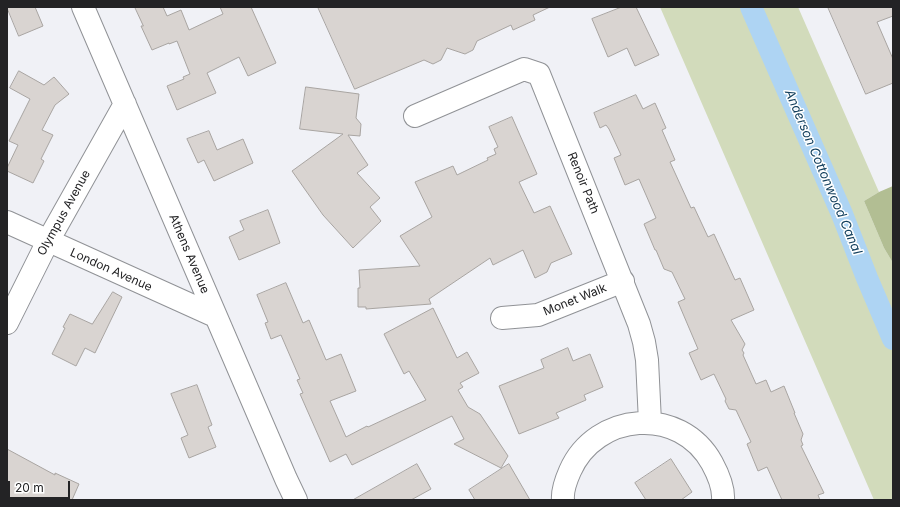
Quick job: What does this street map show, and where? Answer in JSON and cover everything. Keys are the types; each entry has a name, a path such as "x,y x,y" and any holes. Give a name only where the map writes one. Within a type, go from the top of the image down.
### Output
{"street":[{"name":"Athens Avenue","path":"84,7 215,316 296,500"},
{"name":"Renoir Path","path":"415,116 524,70 539,74 639,324 647,360 650,422"},
{"name":"Olympus Avenue","path":"7,323 48,241 124,104"},
{"name":"London Avenue","path":"7,222 215,316"},
{"name":"Monet Walk","path":"502,318 538,315 623,281"},
{"path":"563,500 566,479 574,462 584,447 598,436 614,428 632,423 650,422 672,427 692,438 700,445 718,473 723,500"}],"green space":[{"path":"660,7 798,7 879,192 864,201 884,248 893,263 893,500 874,500"},
{"path":"893,186 893,263 884,248 864,201"}],"building":[{"path":"7,7 35,7 43,26 19,36"},
{"path":"135,7 163,7 167,16 181,10 189,30 223,14 220,7 251,7 276,63 248,76 239,57 207,73 216,93 177,110 167,86 184,79 183,77 190,74 177,41 152,50 141,26 143,26"},
{"path":"318,7 550,7 533,15 535,20 513,30 511,25 477,41 473,50 465,54 447,48 441,60 433,64 424,60 355,89"},
{"path":"622,7 636,7 659,55 635,66 627,48 608,57 592,19"},
{"path":"828,7 893,7 893,16 877,22 893,59 893,83 866,94"},
{"path":"19,71 44,85 54,77 69,94 55,105 42,130 53,135 41,159 44,161 33,183 7,171 18,145 9,141 30,99 10,88"},
{"path":"306,87 359,94 356,118 361,124 360,136 348,135 368,165 357,173 380,198 370,207 381,221 353,248 323,215 292,171 343,134 300,129"},
{"path":"636,95 643,109 655,103 666,128 662,130 675,160 670,162 691,208 694,207 708,237 714,234 735,280 740,278 754,310 731,320 745,344 742,350 744,353 743,355 756,384 766,380 771,392 784,386 803,434 801,440 803,445 801,446 824,493 818,495 820,500 782,500 767,467 758,471 747,444 751,442 736,410 729,409 714,374 701,380 689,353 698,349 678,302 685,299 672,272 664,269 644,224 656,218 639,179 625,185 614,158 621,155 609,129 606,125 600,128 594,113"},
{"path":"512,117 537,174 519,182 534,213 550,206 572,254 551,263 547,272 535,278 523,250 493,265 490,258 429,299 431,304 366,309 366,307 358,307 358,288 360,288 359,270 420,266 400,236 432,217 415,182 453,166 457,175 488,160 487,158 496,154 494,149 498,147 489,127"},
{"path":"209,131 217,150 243,139 253,163 214,181 204,160 198,163 187,139"},
{"path":"268,210 280,243 239,260 229,237 244,230 240,221"},
{"path":"286,283 303,323 309,320 326,360 341,354 356,391 330,401 346,437 426,400 409,371 404,374 384,334 433,308 457,358 467,352 479,373 460,383 463,387 458,390 468,407 480,414 508,456 501,468 454,444 464,439 452,416 352,465 346,454 330,462 300,394 303,393 297,380 300,379 281,335 271,339 265,323 268,322 257,295"},
{"path":"113,292 122,297 95,353 85,348 76,366 52,354 70,314 92,324"},
{"path":"568,348 573,361 590,354 603,387 584,395 586,400 556,413 559,418 519,434 499,386 544,368 541,360"},
{"path":"197,385 212,425 208,427 216,447 189,458 181,438 188,435 171,394"},
{"path":"7,449 55,475 55,473 79,484 72,500 7,500"},
{"path":"671,459 692,492 681,500 646,500 635,483"},
{"path":"417,464 431,489 411,500 353,500"},
{"path":"509,464 530,500 475,500 469,490"}],"waterway":[{"name":"Anderson Cottonwood Canal","path":"751,7 842,214 893,339"}]}
